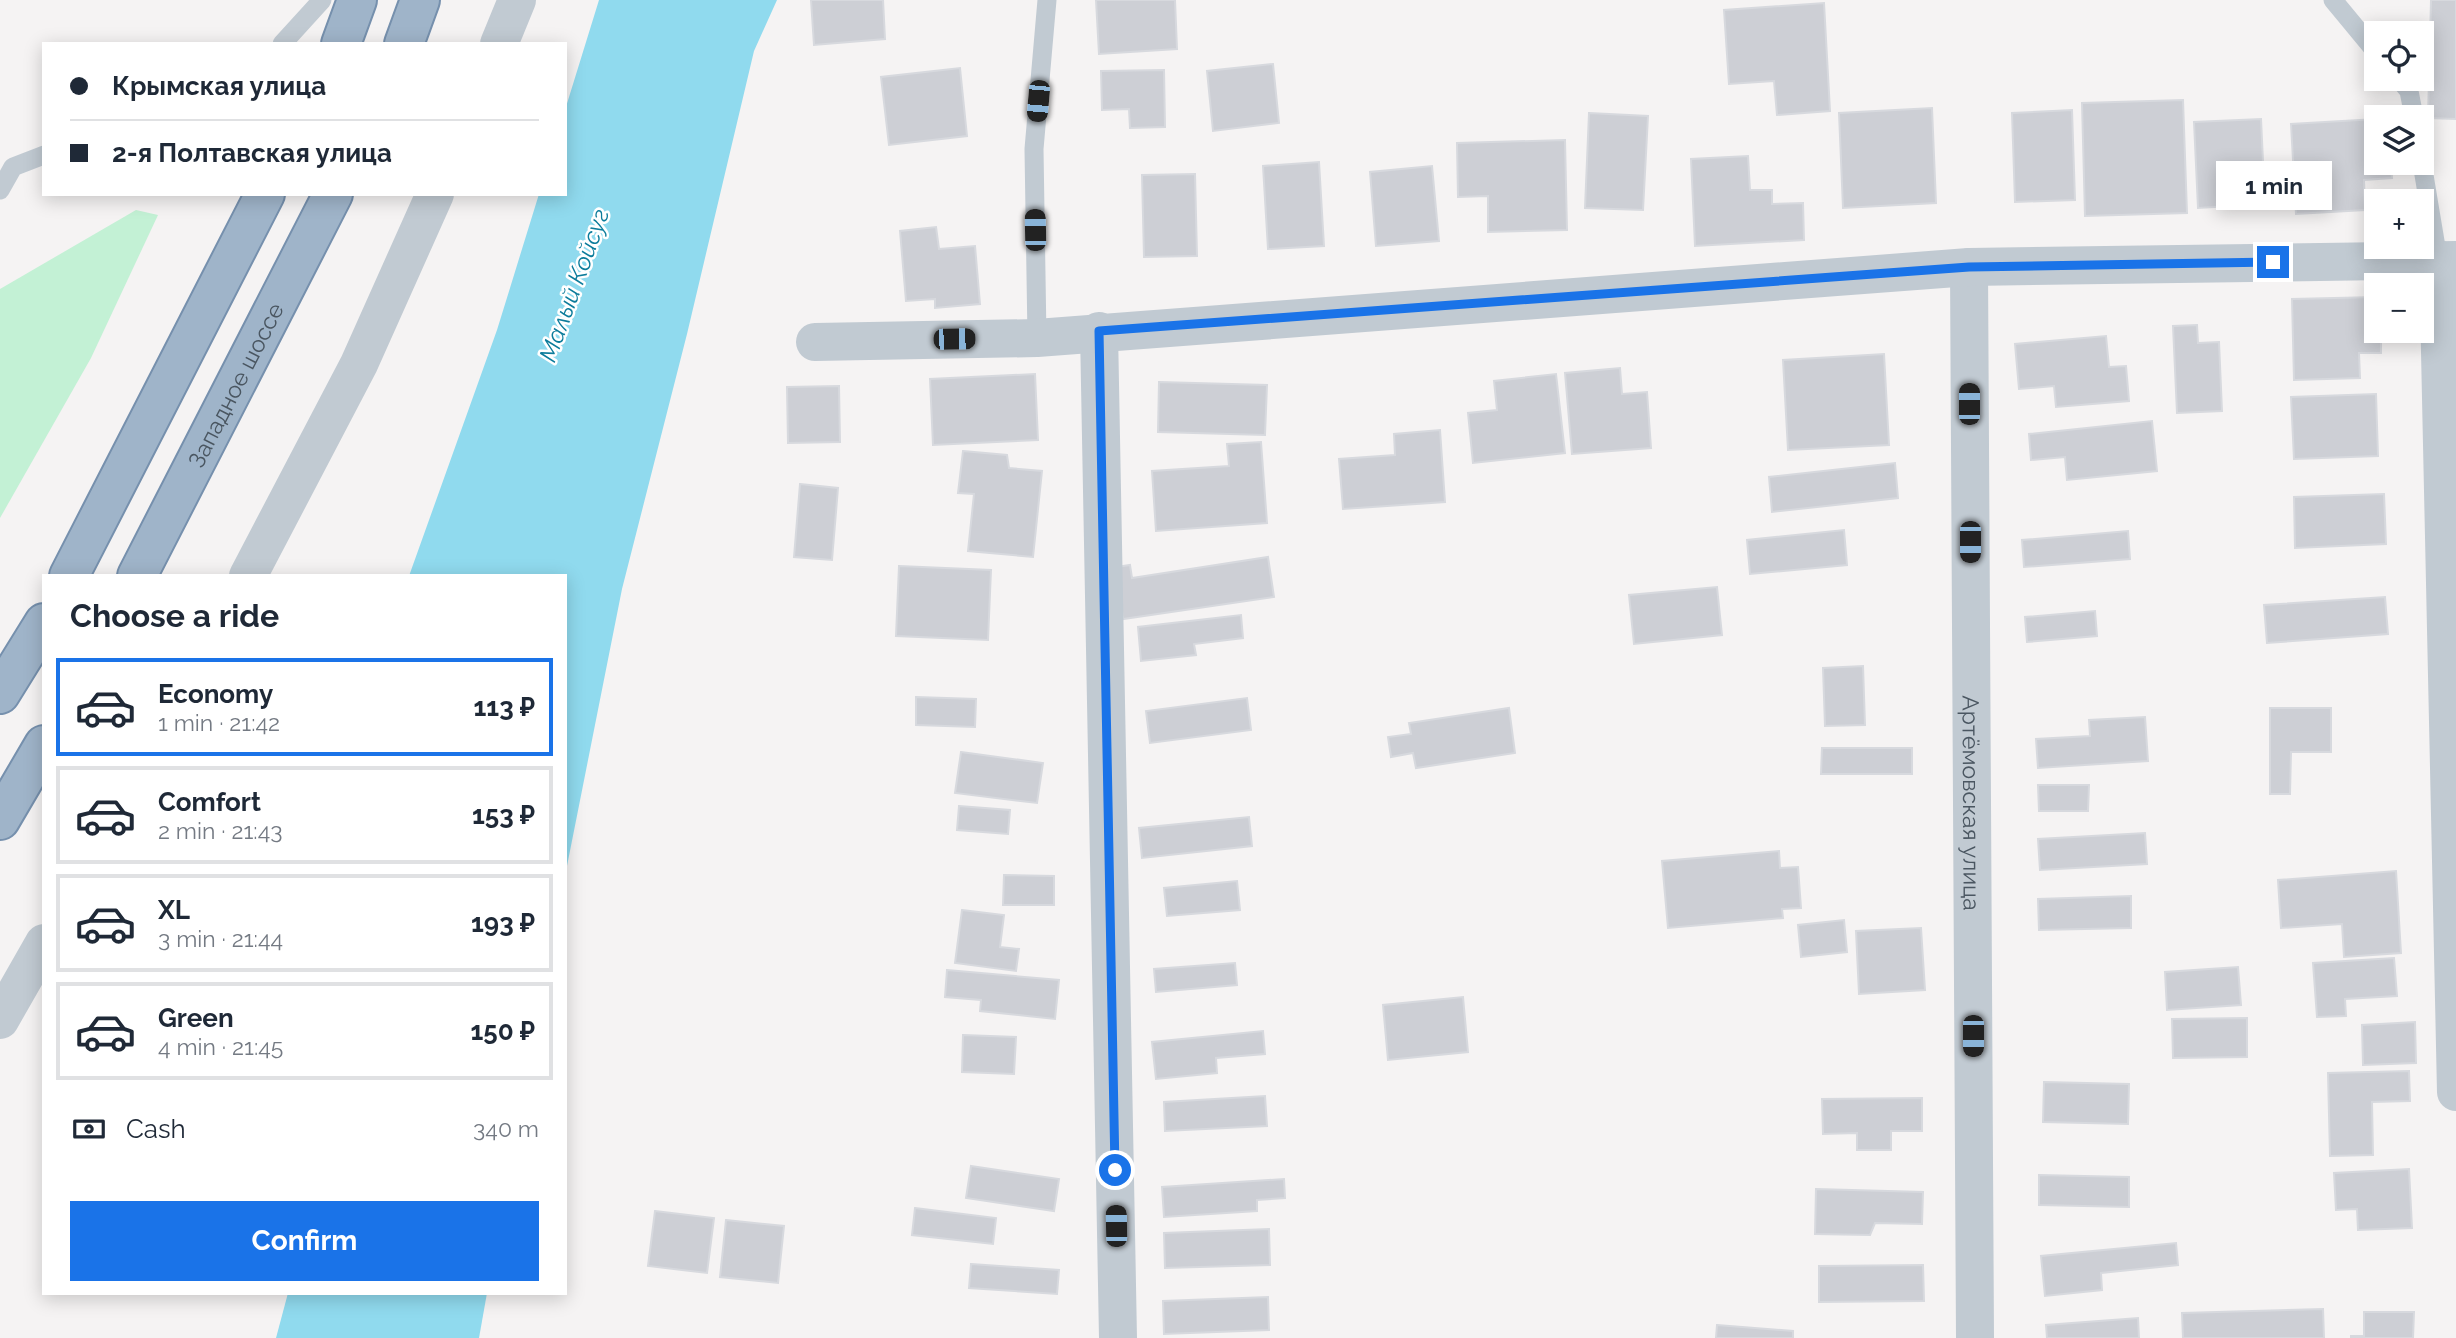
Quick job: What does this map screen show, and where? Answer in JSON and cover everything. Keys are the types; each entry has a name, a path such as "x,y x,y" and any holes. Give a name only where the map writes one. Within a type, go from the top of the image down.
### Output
{"highway":[{"path":"342,42 357,0"},
{"path":"405,42 421,0"},
{"path":"70,574 264,196"},
{"name":"Западное шоссе","path":"139,574 333,196"},
{"path":"0,694 42,626"},
{"path":"0,821 42,748"}],"street":[{"path":"500,42 517,0"},
{"path":"249,574 359,364 434,196"},
{"path":"816,342 1037,338 1099,331 1969,267 2447,259 2456,1092"},
{"name":"Артёмовская улица","path":"1969,267 1975,1338"},
{"path":"1099,331 1118,1338"},
{"path":"0,1020 42,946"}],"lane":[{"path":"284,42 322,0"},
{"path":"1037,338 1034,149 1047,0"},
{"path":"2333,0 2364,37"},
{"path":"0,190 4,169 42,156"},
{"path":"2425,175 2447,259"}],"green space":[{"path":"136,210 158,215 91,358 0,518 0,289"}],"water":[{"name":"Малый Койсуг","path":"599,0 777,0 754,51 687,334 622,589 567,866 567,574 410,574 497,330 538,196 567,196 567,104"},
{"path":"287,1295 487,1295 479,1338 276,1338"}],"building":[{"path":"811,0 883,0 885,39 814,45"},
{"path":"1096,0 1175,0 1177,49 1099,54"},
{"path":"2431,0 2456,0 2456,119 2434,118 2434,105 2428,105 2429,91 2434,91 2434,21 2430,21"},
{"path":"1824,3 1830,111 1777,115 1774,81 1729,84 1724,10"},
{"path":"1273,64 1279,123 1213,131 1207,71"},
{"path":"960,68 967,136 889,145 881,77"},
{"path":"1164,70 1165,127 1130,128 1129,109 1102,110 1101,71"},
{"path":"2183,100 2187,213 2085,216 2082,103"},
{"path":"1932,108 1936,203 1843,208 1839,113"},
{"path":"2072,110 2075,200 2015,202 2012,113"},
{"path":"1589,113 1648,116 1643,210 1585,208"},
{"path":"2261,119 2265,204 2198,208 2194,122"},
{"path":"2364,120 2364,175 2392,175 2392,178 2364,180 2364,210 2296,214 2291,124"},
{"path":"1565,140 1567,230 1488,232 1488,196 1458,197 1457,143"},
{"path":"1748,156 1750,190 1772,190 1772,204 1803,203 1804,240 1695,246 1691,159"},
{"path":"1319,162 1324,246 1268,249 1263,166"},
{"path":"1432,166 1439,241 1376,246 1370,172"},
{"path":"1195,174 1197,256 1144,257 1142,175"},
{"path":"936,227 939,249 975,246 980,304 935,308 935,299 906,301 900,231"},
{"path":"2364,297 2364,343 2381,343 2381,353 2359,353 2360,378 2294,380 2292,299"},
{"path":"2197,325 2198,343 2219,342 2222,411 2177,413 2173,326"},
{"path":"2106,336 2109,367 2126,366 2129,401 2056,407 2054,386 2019,389 2015,344"},
{"path":"1884,354 1889,445 1788,450 1783,360"},
{"path":"1620,368 1622,394 1647,392 1651,448 1572,454 1565,373"},
{"path":"1035,374 1038,440 933,445 930,379"},
{"path":"1556,374 1565,453 1473,463 1468,413 1497,410 1494,381"},
{"path":"1159,382 1267,385 1265,435 1158,432"},
{"path":"839,386 840,442 788,443 787,387"},
{"path":"2376,394 2378,456 2294,459 2291,397"},
{"path":"2152,421 2157,471 2067,480 2065,457 2031,460 2029,434"},
{"path":"1440,430 1445,502 1343,509 1339,459 1395,455 1394,434"},
{"path":"1261,442 1267,523 1156,531 1152,471 1229,466 1227,444"},
{"path":"963,451 1007,455 1009,468 1042,471 1033,557 968,551 974,494 958,493"},
{"path":"1895,463 1898,498 1772,512 1769,477"},
{"path":"800,484 838,488 832,560 794,557"},
{"path":"2384,494 2386,544 2295,548 2294,497"},
{"path":"1844,530 1847,565 1750,574 1747,540"},
{"path":"2128,531 2130,559 2024,567 2022,540"},
{"path":"1268,557 1274,597 1123,619 1116,567 1130,565 1132,578"},
{"path":"899,566 991,570 988,640 896,636"},
{"path":"1717,587 1722,635 1634,644 1629,595"},
{"path":"2385,597 2388,634 2267,643 2264,605"},
{"path":"2095,611 2097,636 2027,642 2025,617"},
{"path":"1241,615 1243,638 1194,644 1196,655 1141,661 1138,627"},
{"path":"1863,666 1865,725 1825,726 1823,668"},
{"path":"916,697 976,699 975,727 916,725"},
{"path":"1247,698 1251,730 1150,743 1146,711"},
{"path":"1509,708 1515,753 1416,768 1413,753 1391,757 1388,737 1411,734 1409,723"},
{"path":"2270,708 2331,708 2331,752 2291,752 2290,794 2270,794"},
{"path":"2145,717 2148,761 2038,768 2036,739 2090,736 2089,720"},
{"path":"1822,748 1912,748 1912,774 1821,774"},
{"path":"961,752 1043,763 1037,803 955,793"},
{"path":"2038,785 2089,785 2088,811 2039,811"},
{"path":"959,806 1010,810 1008,834 957,830"},
{"path":"1249,817 1252,846 1142,858 1139,828"},
{"path":"2145,833 2147,864 2040,870 2038,839"},
{"path":"1779,851 1780,868 1798,867 1801,908 1782,909 1783,918 1668,928 1662,861"},
{"path":"2396,871 2401,953 2344,957 2342,924 2281,928 2278,880"},
{"path":"1004,875 1054,876 1054,905 1003,905"},
{"path":"1237,881 1240,910 1167,916 1164,888"},
{"path":"2131,896 2131,928 2039,930 2038,899"},
{"path":"962,910 1004,915 1000,947 1019,949 1016,971 955,963"},
{"path":"1844,920 1847,952 1801,957 1798,925"},
{"path":"1921,928 1925,990 1859,994 1856,931"},
{"path":"2394,958 2397,996 2345,999 2346,1016 2317,1017 2313,963"},
{"path":"1235,963 1237,985 1156,992 1154,969"},
{"path":"2238,967 2241,1005 2167,1010 2165,972"},
{"path":"947,970 1059,980 1055,1019 980,1011 981,1000 945,997"},
{"path":"1463,997 1468,1052 1388,1060 1383,1005"},
{"path":"2247,1018 2247,1057 2173,1058 2172,1019"},
{"path":"2415,1022 2416,1063 2363,1065 2362,1025"},
{"path":"1263,1031 1265,1054 1216,1058 1217,1073 1156,1079 1152,1042"},
{"path":"963,1035 1016,1037 1014,1074 962,1072"},
{"path":"2409,1071 2410,1101 2372,1102 2373,1155 2330,1156 2328,1073"},
{"path":"2044,1082 2129,1084 2128,1124 2043,1122"},
{"path":"1265,1096 1267,1126 1165,1131 1164,1102"},
{"path":"1922,1098 1922,1131 1891,1131 1891,1150 1857,1150 1857,1133 1823,1134 1822,1099"},
{"path":"971,1166 1059,1179 1054,1211 966,1198"},
{"path":"2409,1169 2412,1228 2358,1230 2357,1209 2336,1210 2334,1173"},
{"path":"2039,1175 2129,1177 2129,1207 2039,1205"},
{"path":"1284,1179 1285,1198 1257,1200 1257,1211 1164,1217 1162,1187"},
{"path":"1816,1189 1923,1192 1922,1224 1875,1223 1870,1235 1815,1234"},
{"path":"915,1208 996,1218 993,1244 912,1235"},
{"path":"655,1211 714,1218 707,1273 648,1266"},
{"path":"726,1220 784,1226 778,1283 720,1277"},
{"path":"1269,1229 1270,1265 1165,1268 1164,1233"},
{"path":"2176,1243 2178,1265 2101,1273 2102,1290 2045,1296 2041,1256"},
{"path":"971,1264 1059,1270 1057,1294 969,1288"},
{"path":"1923,1265 1924,1301 1819,1302 1819,1266"},
{"path":"1268,1297 1269,1330 1164,1334 1163,1301"},
{"path":"2323,1309 2324,1338 2183,1338 2182,1313"},
{"path":"2364,1312 2414,1312 2413,1338 2351,1338 2364,1336"},
{"path":"2138,1318 2139,1338 2047,1338 2046,1325"},
{"path":"1717,1325 1793,1331 1793,1338 1716,1338"}],"route":[{"path":"1115,1170 1099,331 1969,267 2273,262"}]}
